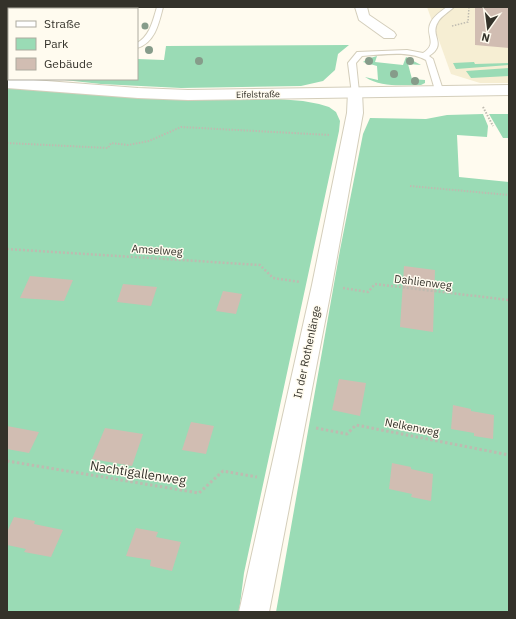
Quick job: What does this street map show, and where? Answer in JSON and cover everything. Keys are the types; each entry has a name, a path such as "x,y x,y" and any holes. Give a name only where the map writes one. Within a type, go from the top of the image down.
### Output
{"street":[{"path":"361,7 363,17 389,35"},
{"name":"Eifelstraße","path":"7,83 138,93 174,94 509,90"},
{"name":"In der Rothenlänge","path":"254,612 322,285 355,113 355,92"}],"lane":[{"path":"138,45 150,36 160,7"},
{"path":"425,55 433,50 436,45 431,30 433,23 451,7"},
{"path":"355,92 352,63 360,54 382,52 407,52 425,55 429,59 439,90"}],"path":[{"path":"483,106 493,126"},
{"path":"7,143 108,148 111,143 128,145 149,141 181,127 316,135 350,135"},
{"path":"410,186 509,195"},
{"name":"Amselweg","path":"7,249 260,265 273,278 300,282"},
{"name":"Dahlienweg","path":"340,288 368,292 375,284 509,300"},
{"name":"Nelkenweg","path":"315,428 347,434 356,425 509,455"},
{"name":"Nachtigallenweg","path":"7,461 199,493 223,472 258,477"}],"shaded area":[{"path":"427,7 509,7 509,83 480,83 451,74"}],"green space":[{"path":"349,45 338,54 335,70 323,81 301,86 181,88 101,84 64,80 138,80 138,59 164,60 166,46"},
{"path":"377,56 375,62 403,65 406,57 421,65 408,64 412,79 425,80 425,83 421,85 392,85 372,81 365,77 378,80 377,66 363,62"},
{"path":"474,62 475,64 509,63 509,65 456,69 453,63"},
{"path":"509,68 509,76 471,78 466,71"},
{"path":"7,87 183,99 278,99 303,101 329,107 336,112 340,121 244,573 239,612 7,612"},
{"path":"483,114 488,126 487,137 457,135 459,177 509,182 509,612 276,612 340,250 363,134 370,118 426,119 447,115"},
{"path":"489,114 509,114 509,138 503,138"}],"building":[{"path":"475,7 509,7 509,48 475,45"},
{"path":"404,266 435,270 433,332 400,327"},
{"path":"30,276 73,280 64,301 20,298"},
{"path":"123,284 157,287 151,306 117,302"},
{"path":"223,291 242,294 236,314 216,311"},
{"path":"339,379 366,383 360,416 332,410"},
{"path":"453,405 471,409 471,411 494,415 493,439 474,436 474,433 451,429"},
{"path":"191,422 214,426 206,454 182,450"},
{"path":"7,426 39,432 29,453 7,449"},
{"path":"105,428 143,434 132,466 92,459"},
{"path":"392,463 433,474 431,501 411,497 412,494 389,489"},
{"path":"14,517 35,521 34,524 63,530 51,557 24,552 26,549 7,545 7,532"},
{"path":"136,528 158,532 156,537 181,542 172,571 150,566 151,560 126,556"}]}
